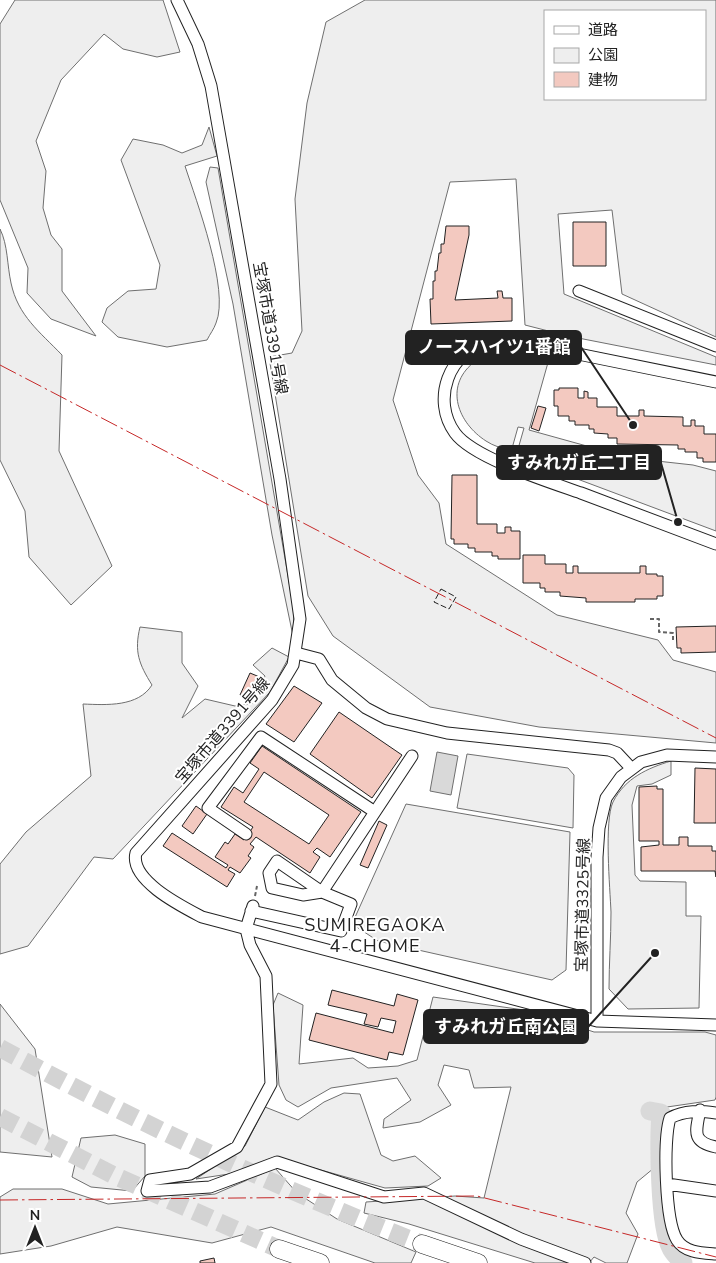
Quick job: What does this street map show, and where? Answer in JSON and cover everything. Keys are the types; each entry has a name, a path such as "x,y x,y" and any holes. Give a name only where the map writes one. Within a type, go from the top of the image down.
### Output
{"highway":[{"path":"422,1244 478,1263"},
{"path":"279,1249 320,1263"}],"street":[{"name":"宝塚市道3391号線","path":"177,0 198,44 211,86 228,173 280,479 300,619 296,653 283,684 272,700 136,853 134,862 142,877 182,906 202,917 597,1021"},
{"path":"579,291 716,346"},
{"path":"716,382 519,342 488,342 465,353 451,369 443,391 445,412 455,433 472,448 524,472 716,544"},
{"path":"296,653 319,659 332,680 366,708 387,718 447,733 609,750 617,753 631,768"},
{"path":"246,834 208,808 261,737 375,812"},
{"name":"宝塚市道3325号線","path":"597,1021 599,828 606,798 621,777 641,762 667,755 716,757"},
{"path":"412,756 322,892 351,904 341,931 252,908 246,929 250,945 266,976 271,1084 237,1146 190,1174 150,1180 147,1191 210,1187 277,1162 384,1197 424,1194 521,1239 585,1263"},
{"path":"597,1021 716,1025"},
{"path":"716,1113 700,1110 678,1114 670,1118 667,1128 667,1184 672,1223 678,1241 695,1252 716,1254"},
{"path":"700,1110 696,1133 699,1141 716,1147"},
{"path":"667,1184 716,1191"}],"path":[{"path":"650,618 659,619 659,632 673,633 673,642"}],"green space":[{"path":"15,0 163,0 180,52 157,57 123,49 104,34 61,80 36,141 46,171 43,208 51,235 62,249 62,291 96,336 51,319 27,293 28,268 0,200 0,24"},
{"path":"365,0 716,0 716,337 622,294 612,210 558,214 564,294 716,357 716,365 568,336 525,325 516,179 450,182 393,400 418,475 439,503 446,544 557,615 658,640 673,660 716,672 716,743 539,727 430,707 333,636 308,596 269,357 292,353 302,331 295,199 307,103 326,22"},
{"path":"209,127 217,156 185,166 210,245 219,289 219,308 215,325 207,340 167,347 118,337 102,322 107,308 128,291 156,289 160,265 121,160 133,139 163,145 182,153 202,145"},
{"path":"210,167 218,168 294,611 293,636 272,535 233,304 206,182"},
{"path":"0,229 6,248 14,295 31,323 62,355 59,451 112,566 71,605 29,557 25,511 0,460"},
{"path":"514,352 539,355 541,352 548,353 549,359 529,430 630,458 693,465 716,471 716,531 516,456 524,428 518,427 511,452 489,443 476,433 468,425 458,404 457,393 459,383 464,373 477,360 493,354"},
{"path":"140,627 182,632 182,663 198,686 182,718 205,699 235,706 253,703 265,676 253,665 272,648 289,657 270,692 113,859 94,857 28,946 0,954 0,864 26,832 91,776 83,704 102,705 130,701 146,692 152,685 139,658 138,636"},
{"path":"467,754 568,768 574,775 573,828 457,808"},
{"path":"671,761 671,775 652,784 637,786 632,805 635,875 640,881 686,882 686,916 701,916 699,1008 628,1009 609,989 611,912 608,839 610,811 618,794 631,780 654,767"},
{"path":"406,804 570,832 566,970 552,980 378,941 352,924"},
{"path":"278,993 303,1005 299,1064 353,1058 368,1068 398,1066 417,1060 433,997 531,1011 594,1032 705,1032 716,1035 716,1097 715,1100 667,1107 656,1124 654,1168 637,1182 626,1213 638,1234 627,1263 606,1263 594,1257 589,1263 535,1263 409,1224 364,1213 366,1202 455,1196 484,1198 511,1087 474,1088 469,1070 444,1065 438,1085 451,1105 420,1122 383,1128 384,1119 411,1100 397,1078 331,1088 298,1107 286,1100 279,1085 273,1005"},
{"path":"0,1004 35,1049 52,1157 0,1152"},
{"path":"344,1093 360,1094 381,1155 393,1161 415,1156 441,1178 428,1186 385,1188 278,1158 229,1174 196,1179 245,1146 265,1107 298,1120 324,1102"},
{"path":"115,1135 145,1144 145,1176 132,1191 91,1187 72,1177 81,1138"},
{"path":"275,1168 297,1193 337,1219 416,1252 411,1263 375,1263 271,1227 212,1243 117,1227 51,1246 0,1254 0,1197 13,1189 62,1189 108,1204 215,1194"}],"shaded area":[{"path":"437,752 458,756 451,795 430,791"}],"building":[{"path":"573,222 606,222 606,266 573,266"},
{"path":"446,226 469,226 469,235 455,300 498,298 497,291 502,291 503,298 512,298 512,321 431,324 430,299 433,299 433,281 435,281 435,271 437,271 439,253 441,253 441,244 444,244"},
{"path":"559,388 578,388 578,398 584,398 584,391 588,392 588,398 597,398 597,407 617,407 617,416 639,416 639,410 644,410 644,416 683,417 683,426 691,426 691,420 695,420 695,426 704,426 704,434 716,434 716,462 703,462 703,458 697,458 697,452 685,452 685,449 678,449 678,445 617,444 617,438 608,438 608,434 594,433 594,429 589,429 589,425 575,425 575,421 569,421 569,416 558,416 558,406 554,406 554,390 559,390"},
{"path":"538,406 546,408 539,431 531,428"},
{"path":"452,475 477,475 477,524 497,524 497,533 505,533 505,527 511,527 511,531 520,531 520,559 498,559 498,556 492,556 492,552 475,552 475,548 468,548 468,544 454,544 454,539 451,539"},
{"path":"523,555 545,555 545,564 566,564 566,573 573,573 573,566 578,566 578,573 640,573 640,566 646,566 646,574 663,576 663,596 657,596 657,599 635,599 635,602 586,602 586,598 560,596 560,592 545,592 545,588 540,588 540,583 523,583"},
{"path":"716,626 716,652 681,653 681,648 677,648 676,627"},
{"path":"250,673 262,678 252,700 240,695"},
{"path":"294,686 322,703 294,742 266,724"},
{"path":"339,712 402,755 372,798 310,754"},
{"path":"262,746 361,812 330,857 317,848 313,852 320,857 310,873 256,837 250,844 254,847 248,856 251,858 240,873 230,867 228,870 235,874 227,887 163,846 172,833 226,868 228,865 215,857 225,842 228,844 235,834 244,840 253,827 221,807 234,787 243,793 259,769 250,763","holes":["264,772 329,815 309,844 244,802"]},
{"path":"695,768 716,769 716,823 694,823"},
{"path":"657,786 657,789 663,789 663,845 679,845 679,837 688,837 688,846 712,846 712,851 716,851 716,877 715,871 641,871 641,847 659,845 659,841 639,841 639,787"},
{"path":"196,806 207,814 193,834 182,826"},
{"path":"379,821 387,825 368,868 360,865"},
{"path":"332,990 394,1006 397,994 418,1000 403,1055 389,1052 387,1060 309,1040 316,1013 393,1033 396,1021 381,1018 378,1027 364,1024 367,1014 328,1005"},
{"path":"214,1258 215,1263 200,1263 200,1261"}],"waterway":[{"path":"650,1111 661,1113 660,1162 664,1221 671,1248 683,1263"}],"tunnel":[{"path":"0,1048 103,1102 208,1153 368,1223 422,1244"},
{"path":"0,1117 113,1175 279,1249"}],"fence":[{"path":"441,589 456,597 449,609 434,602 441,589"}],"power":[{"path":"0,365 716,738"},
{"path":"0,1200 477,1196 716,1257"}],"place":[{"name":"ノースハイツ1番館","path":"633,425"},
{"name":"すみれガ丘二丁目","path":"678,522"},
{"name":"すみれガ丘南公園","path":"655,953"}],"district":[{"name":"SUMIREGAOKA 4-CHOME","path":"375,935"}]}
